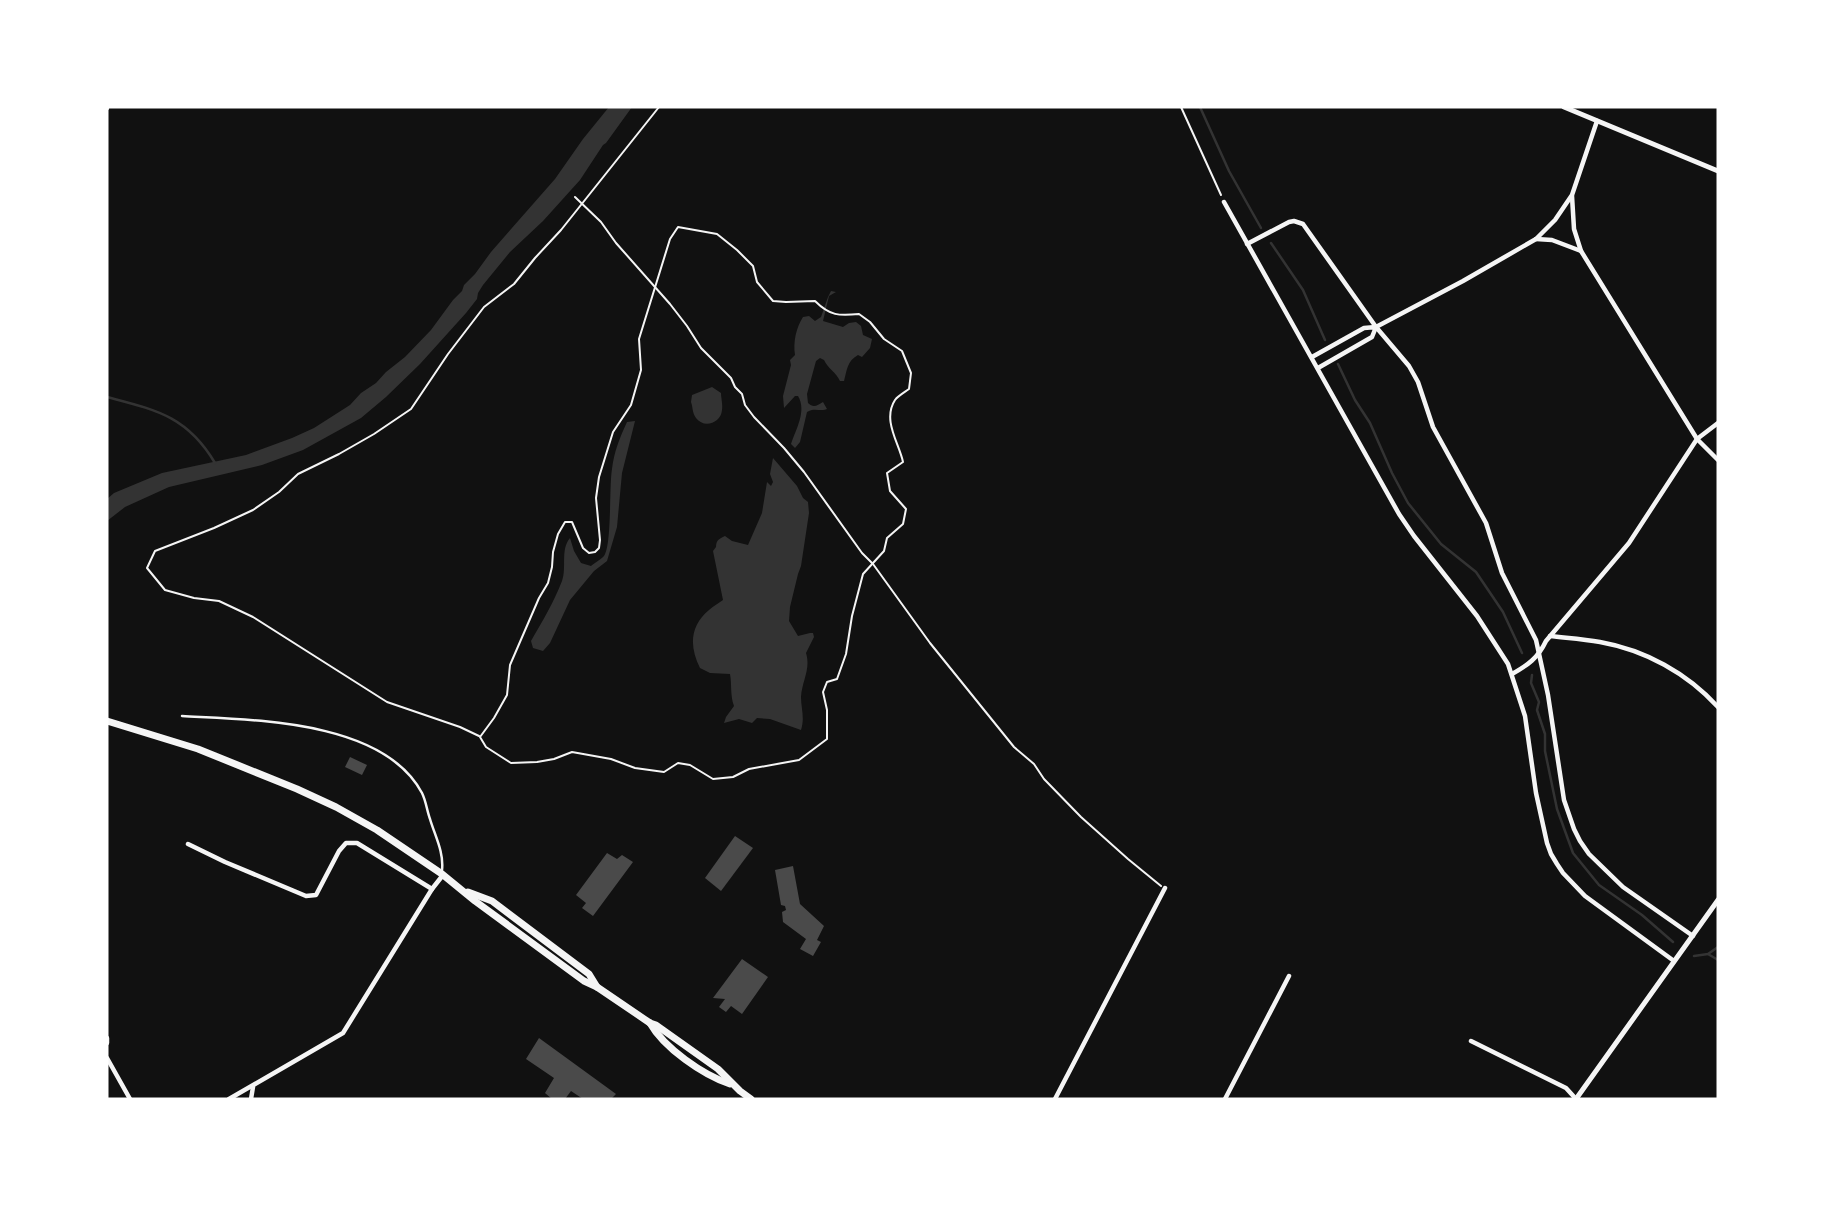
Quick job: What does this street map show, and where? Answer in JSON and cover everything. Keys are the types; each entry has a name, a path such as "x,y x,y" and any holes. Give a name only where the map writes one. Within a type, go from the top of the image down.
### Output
{"main road":[{"path":"107,721 198,749 298,789 377,830 464,890 492,901 589,974 597,987 718,1069 751,1099"}],"street":[{"path":"1564,107 1718,171"},
{"path":"1312,357 1364,328 1376,327 1536,239 1555,220 1572,195 1597,121"},
{"path":"1572,195 1574,229 1581,251 1697,439 1718,460"},
{"path":"1224,202 1399,513 1477,616 1512,674 1525,716 1536,793 1551,854 1563,873 1585,896 1674,961"},
{"path":"1247,244 1289,222 1303,224 1376,327 1409,366 1418,382 1433,427 1486,523 1502,573 1536,640 1548,695 1564,800 1580,841 1588,854 1623,887 1693,936"},
{"path":"1536,239 1552,240 1581,251"},
{"path":"1318,368 1372,337 1376,327"},
{"path":"1512,674 1532,663 1540,654 1550,636 1629,543 1697,439 1718,423"},
{"path":"1550,636 1600,642 1628,649 1675,670 1690,680 1718,707"},
{"path":"188,844 306,896 316,895 346,843 357,843 432,889"},
{"path":"229,1099 343,1033 443,874"},
{"path":"1055,1099 1165,888"},
{"path":"1471,1041 1566,1088 1576,1099 1718,900"},
{"path":"1225,1099 1289,976"},
{"path":"107,1038 107,1043"},
{"path":"107,1058 130,1099"},
{"path":"251,1099 253,1086"}],"lane":[{"path":"182,716 301,726 328,731 369,746 400,766 422,794 442,854 443,874"}],"path":[{"path":"480,737 507,695 510,665 548,583 558,534 565,522 572,522 583,548 595,552 599,548 596,498 599,477 613,432 631,405 642,357 639,339 670,239 678,227 717,234 753,266 757,282 773,301 815,301 823,310 839,316 859,314 870,322 884,339 902,351 911,373 909,389 895,399 890,414 892,436 903,462 887,472 890,491 906,509 903,524 887,538 884,551 863,574 846,654 837,679 827,682 823,692 827,710 827,739 799,760 749,769 733,777 713,779 691,765 678,763 664,772 635,768 611,759 572,751 554,759 511,762 485,747 480,737 460,727 387,702 253,617 219,601 165,590 147,568 155,551 253,510 279,492 298,474 374,434 411,409 484,307 514,284 582,205 659,107"},
{"path":"1181,107 1224,202"},
{"path":"575,197 601,222 687,326 701,348 731,378 754,417 797,464 930,643 1014,747 1034,764 1044,779 1081,817 1165,888"}],"shaded area":[{"path":"609,107 632,107 580,180 510,252 483,285 477,299 466,313 420,364 361,418 303,450 262,465 169,487 125,507 107,521 107,499 114,493 162,473 246,455 292,438 314,428 350,405 405,357 431,330 491,252 555,179"},
{"path":"831,291 836,292 829,296 823,321 843,327 856,322 861,326 863,335 872,339 870,348 862,357 858,355 852,360 844,381 840,381 824,360 820,358 816,361 807,394 808,403 815,406 823,402 827,409 807,412 800,442 795,448 791,444 800,420 800,402 798,396 795,396 784,408 783,396 790,360 795,355 796,335 803,317 809,316 815,321 821,317 828,297"},
{"path":"712,387 721,393 721,415 707,424 696,418 691,402 692,395"},
{"path":"635,421 622,473 617,527 607,561 594,571 570,600 550,643 543,651 533,648 531,641 562,581 564,553 570,538 581,563 591,566 604,556 607,550 614,457 627,422"},
{"path":"773,458 808,502 809,513 801,566 789,621 798,636 813,633 814,637 806,653 807,664 801,697 801,730 770,719 757,718 752,723 739,719 724,723 734,706 730,674 710,673 700,668 693,644 698,623 723,600 713,551 718,540 725,536 732,541 748,545 762,513 767,482 771,486 773,482 770,474"}],"building":[{"path":"350,757 367,765 362,775 345,767"},
{"path":"735,836 753,848 721,891 705,878"},
{"path":"607,853 617,859 622,855 633,862 593,916 582,908 586,903 576,895"},
{"path":"793,866 800,904 824,926 817,940 821,942 813,956 800,949 806,939 783,922 782,912 786,910 785,906 781,905 775,870"},
{"path":"742,959 768,977 742,1014 731,1006 726,1012 719,1007 725,999 713,998"},
{"path":"539,1038 616,1094 611,1099 583,1099 571,1091 565,1099 552,1099 545,1093 554,1078 526,1059"}],"waterway":[{"path":"1200,107 1229,171 1261,228"},
{"path":"1271,243 1303,290 1325,340"},
{"path":"1338,364 1408,503 1441,544 1476,572 1503,612 1522,653"},
{"path":"107,397 169,417 193,435 215,463"},
{"path":"1532,675 1531,683 1539,702 1537,710 1545,734 1545,751 1557,809 1573,853 1599,885 1642,915 1673,942"},
{"path":"1694,956 1708,954 1718,947"},
{"path":"1708,954 1718,960"}]}
